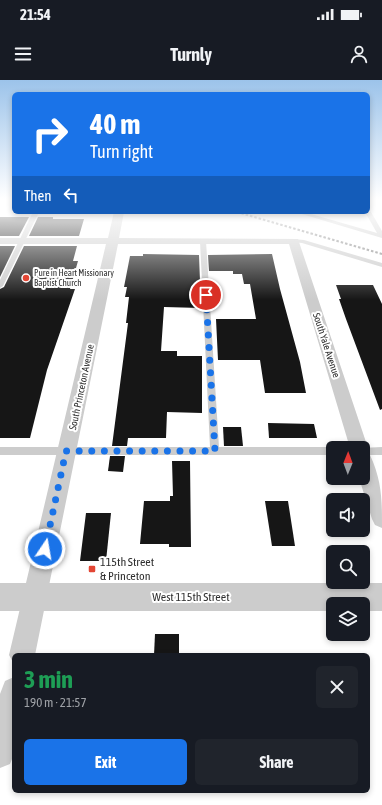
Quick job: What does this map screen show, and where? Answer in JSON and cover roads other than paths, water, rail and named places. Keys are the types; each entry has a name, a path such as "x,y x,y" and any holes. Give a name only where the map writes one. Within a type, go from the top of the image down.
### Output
{"street":[{"name":"South Princeton Avenue","path":"22,653 115,233"},
{"path":"0,241 294,241"},
{"name":"South Yale Avenue","path":"294,241 357,441"},
{"path":"370,482 382,519"},
{"name":"West 115th Street","path":"0,597 382,597"},
{"path":"0,754 12,699"}],"lane":[{"path":"0,286 25,233"},
{"path":"371,233 382,236"},
{"path":"203,241 215,451"},
{"path":"294,241 302,241 382,264"},
{"path":"0,451 326,451"},
{"path":"370,451 382,451"}],"railway":[{"path":"309,233 382,254"}],"place":[{"name":"Pure in Heart Missionary Baptist Church","path":"26,278"},
{"name":"115th Street & Princeton","path":"92,569"}]}
